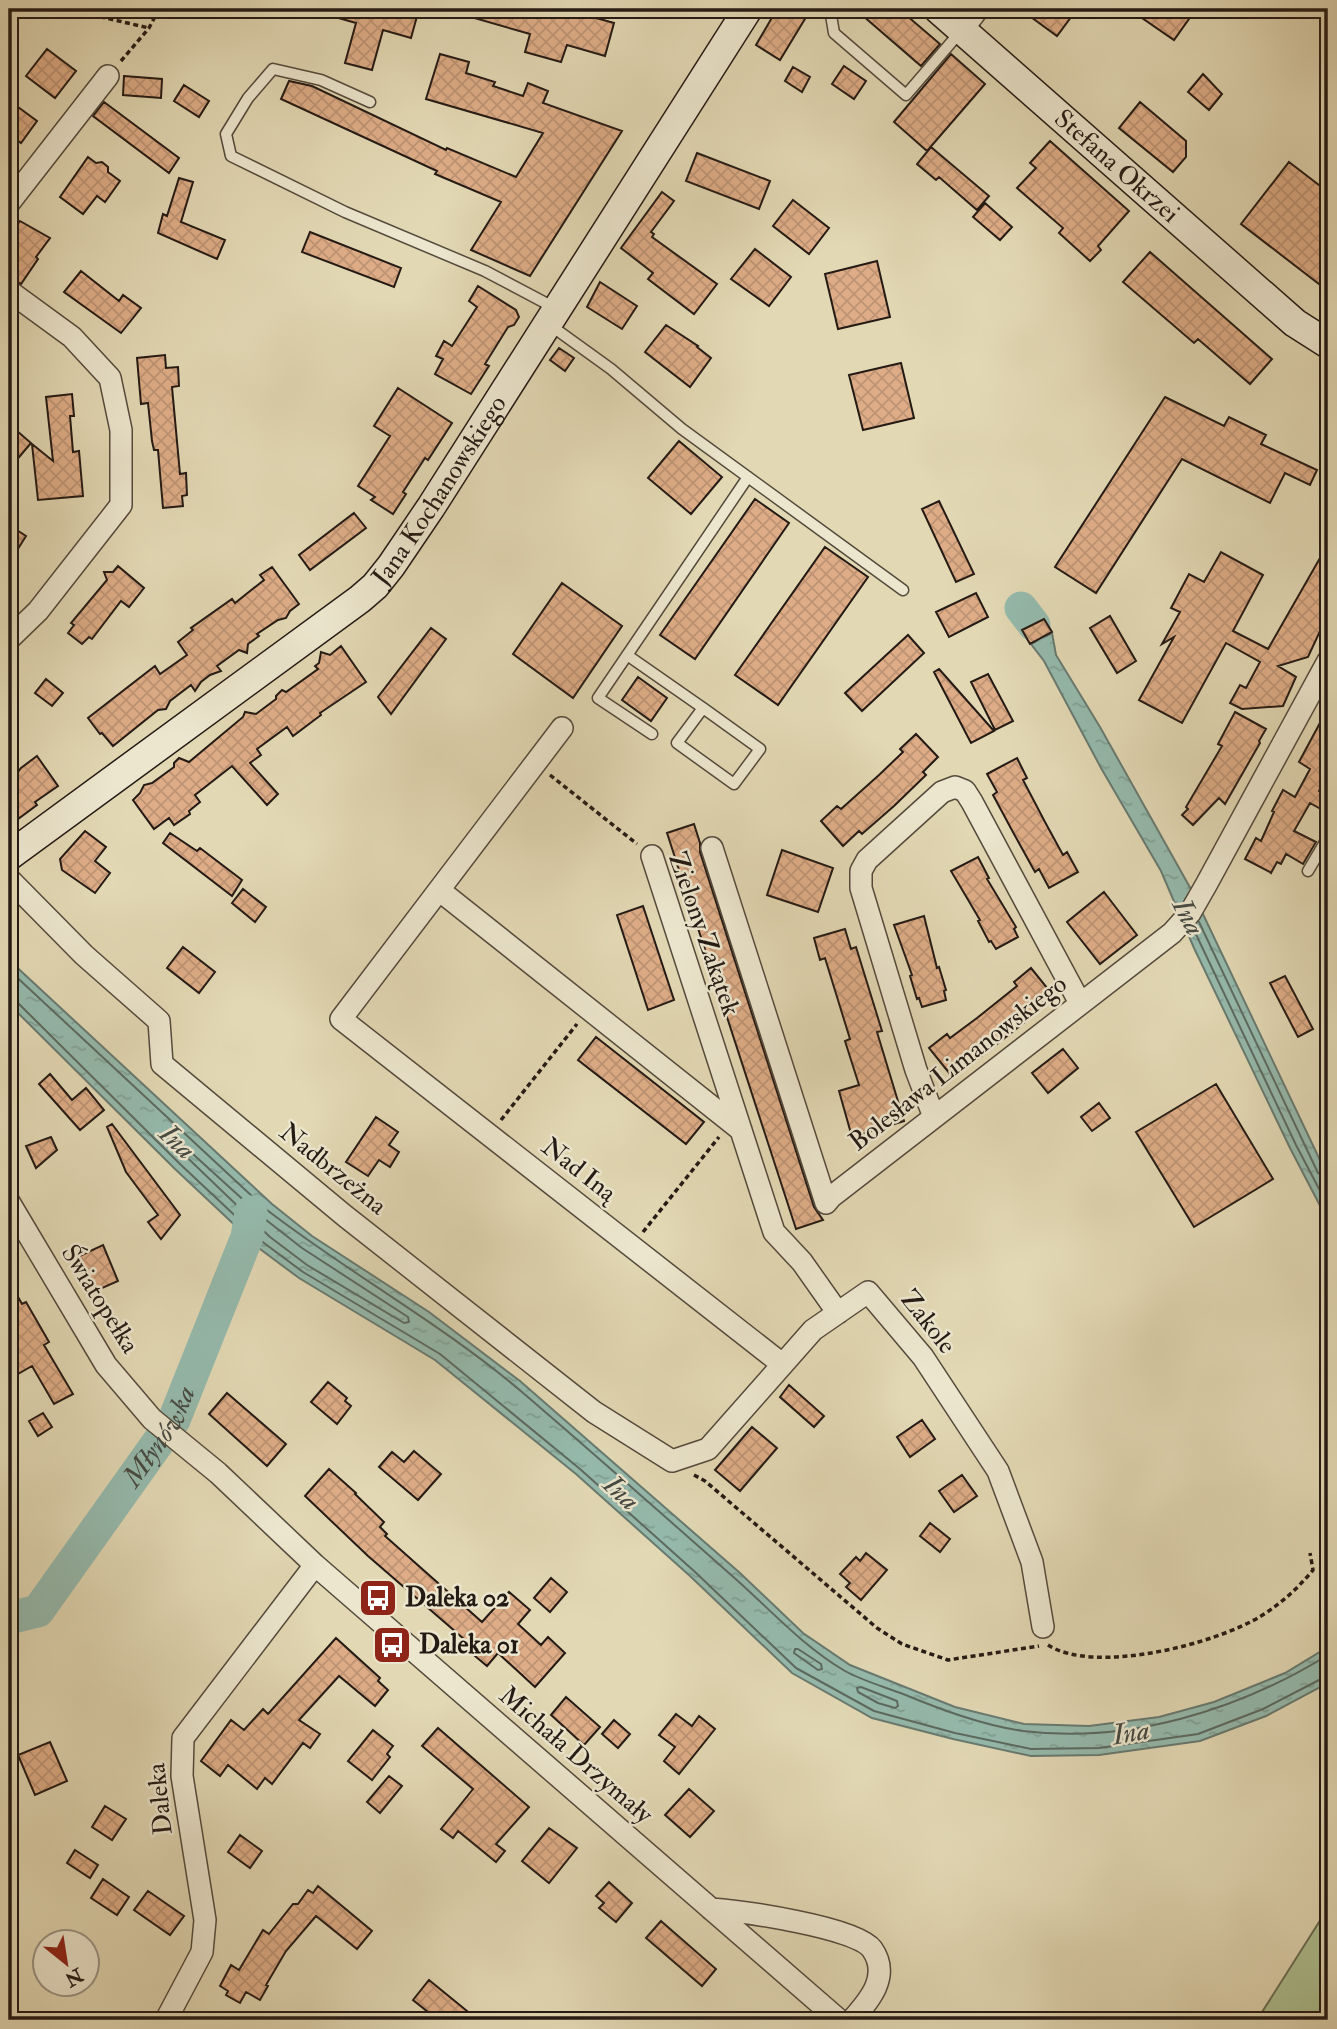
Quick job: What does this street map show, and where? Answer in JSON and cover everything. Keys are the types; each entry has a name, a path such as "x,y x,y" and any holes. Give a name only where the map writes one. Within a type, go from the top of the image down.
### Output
{"street":[{"name":"Jana Kochanowskiego","path":"9,856 375,586 431,507 748,9"},
{"name":"Stefana Okrzei","path":"937,9 970,20 1295,323 1328,362"},
{"path":"9,203 108,76"},
{"path":"9,291 72,337 110,378 121,430 121,505 38,611 9,639"},
{"name":"Stefana Okrzei","path":"1295,323 1328,344"},
{"name":"Bolesława Limanowskiego","path":"712,848 826,1203 1172,933 1190,913 1328,661"},
{"path":"562,727 439,890 736,1126"},
{"path":"934,1117 916,1070 861,888 861,871 867,860 942,792 955,787 965,791 1080,1003"},
{"name":"Zielony Zakątek","path":"652,856 736,1126 774,1232 802,1262 838,1313"},
{"name":"Nadbrzeżna","path":"9,879 84,955 159,1021 162,1064 171,1072 345,1216 594,1412 673,1461"},
{"name":"Nad Iną","path":"439,890 341,1019 782,1364"},
{"name":"Światopełka","path":"9,1202 106,1365 152,1419"},
{"name":"Zakole","path":"673,1461 708,1449 813,1330 868,1292 923,1357 998,1471 1032,1562 1045,1636"},
{"name":"Michała Drzymały","path":"152,1419 218,1473 315,1565 839,2020"},
{"name":"Daleka","path":"166,2020 202,1952 205,1920 182,1776 183,1738 315,1565"},
{"path":"710,1909 744,1911 793,1921 862,1941 872,1949 880,1969 877,1986 868,2003 852,2020"}],"lane":[{"path":"830,9 834,33 906,95 970,20"},
{"path":"370,102 321,80 273,69 248,98 226,134 230,156 345,212 485,271 552,316 682,429 903,590"},
{"path":"652,734 598,698 748,477"},
{"path":"627,655 703,708 760,749 734,784 677,743 703,708"},
{"path":"1308,871 1328,837"}],"path":[{"path":"67,9 149,28"},
{"path":"108,76 149,28 159,9"},
{"name":"Zielony Zakątek","path":"535,763 652,856"},
{"path":"490,1135 589,1009"},
{"path":"632,1246 736,1126"},
{"path":"673,1461 705,1481 877,1628 902,1644 948,1660 1045,1636 1058,1652 1084,1657 1142,1654 1200,1642 1258,1617 1293,1594 1313,1570 1310,1553"},
{"path":"1315,2020 1328,2001"}],"green space":[{"path":"1328,1908 1328,2020 1257,2020"}],"water":[{"path":"1052,633 1056,655 1100,727 1192,891 1328,1177 1328,1221 1194,948 1161,871 1101,768 1044,661 1031,644"},
{"path":"9,960 272,1204 312,1236 429,1312 520,1381 740,1573 803,1633 850,1665 955,1707 1024,1724 1089,1726 1159,1717 1214,1702 1285,1673 1328,1647 1328,1683 1266,1716 1200,1741 1099,1755 1031,1756 872,1718 792,1673 690,1576 576,1474 435,1360 299,1278 260,1249 175,1169 9,1004"}],"building":[{"path":"322,9 419,9 411,38 383,30 372,70 345,63 356,23 321,13"},
{"path":"457,9 564,9 614,23 605,56 567,45 561,62 525,52 530,34 457,13"},
{"path":"777,9 811,9 780,60 756,45"},
{"path":"855,9 899,9 940,44 921,66"},
{"path":"1020,9 1077,9 1057,36"},
{"path":"1129,9 1196,9 1174,40"},
{"path":"47,49 76,71 55,98 26,76"},
{"path":"440,54 469,62 466,73 495,82 493,86 523,96 528,83 548,91 543,103 622,131 530,276 471,250 501,202 435,174 437,171 281,99 289,81 312,86 446,150 447,148 516,177 543,133 426,99"},
{"path":"951,54 985,84 927,151 894,122"},
{"path":"844,66 866,81 854,99 832,84"},
{"path":"793,67 810,77 802,92 785,81"},
{"path":"1203,74 1222,94 1209,110 1188,92"},
{"path":"124,76 162,79 161,98 123,95"},
{"path":"184,85 209,101 199,117 174,101"},
{"path":"104,102 179,158 169,173 93,116"},
{"path":"1140,102 1186,141 1186,157 1173,172 1119,128"},
{"path":"18,107 37,121 21,143 9,134 9,120"},
{"path":"1050,141 1129,211 1098,246 1101,250 1090,261 1059,233 1063,228 1017,188 1036,168 1030,163"},
{"path":"931,147 989,196 977,210 939,177 936,180 917,164"},
{"path":"697,153 770,181 759,209 686,181"},
{"path":"88,157 96,163 102,162 108,167 108,172 120,181 105,202 97,196 83,214 60,197"},
{"path":"1289,162 1328,192 1328,291 1241,224"},
{"path":"179,178 193,182 181,222 225,240 217,259 158,233 163,214 167,216"},
{"path":"662,192 674,201 651,232 654,234 652,237 717,284 694,314 648,279 653,273 621,248"},
{"path":"793,200 829,228 809,254 773,226"},
{"path":"985,203 1012,227 1000,240 973,217"},
{"path":"20,221 50,238 21,284 9,276 9,236"},
{"path":"310,232 401,268 394,287 302,252"},
{"path":"755,249 791,277 769,306 731,279"},
{"path":"1150,252 1272,359 1250,384 1198,339 1194,343 1123,282"},
{"path":"877,261 890,317 838,329 825,274"},
{"path":"81,271 119,301 123,295 141,308 121,333 64,292"},
{"path":"600,282 637,306 622,329 587,307"},
{"path":"478,286 516,310 519,317 514,325 508,327 485,364 489,366 471,394 435,374 443,359 436,356 444,341 452,346 477,307 469,301"},
{"path":"666,325 711,358 690,387 645,352"},
{"path":"559,348 574,358 565,371 550,360"},
{"path":"165,355 166,368 178,367 179,386 172,387 180,474 186,473 187,495 182,496 183,506 163,508 158,450 154,450 152,441 148,403 141,404 137,358"},
{"path":"901,363 914,418 863,430 849,375"},
{"path":"398,388 452,423 428,460 425,458 403,492 406,494 393,514 371,500 375,497 358,486 390,436 374,426"},
{"path":"72,394 74,416 70,416 73,452 79,451 83,496 38,500 32,444 53,461 46,397"},
{"path":"1165,397 1224,426 1229,417 1266,435 1261,444 1317,470 1310,485 1285,473 1270,503 1182,459 1096,593 1055,567"},
{"path":"9,424 31,443 9,469"},
{"path":"679,441 722,477 691,514 648,478"},
{"path":"755,499 789,523 695,659 660,635"},
{"path":"939,501 974,574 956,582 922,509"},
{"path":"354,513 366,528 310,570 299,555"},
{"path":"9,525 26,536 9,563"},
{"path":"1328,544 1328,614 1308,657 1278,666 1296,677 1283,706 1242,709 1230,703 1240,685 1246,688 1260,662 1226,643 1182,723 1139,700 1174,637 1162,644 1180,612 1171,608 1189,574 1204,582 1221,552 1263,575 1233,631 1268,649"},
{"path":"825,547 868,577 778,705 735,675"},
{"path":"118,566 144,588 129,607 121,601 92,639 89,637 82,644 68,633 74,625 71,623 107,580 104,572 113,572"},
{"path":"272,567 299,604 286,618 278,620 257,634 259,636 248,644 247,653 239,650 217,666 221,671 210,675 195,691 191,685 170,701 166,709 158,710 113,746 100,734 88,718 155,666 160,674 187,655 178,642 193,630 191,628 232,599 235,603 264,580 260,575"},
{"path":"562,583 622,626 573,698 513,654"},
{"path":"976,593 988,617 949,637 936,612"},
{"path":"1110,616 1136,661 1117,673 1090,628"},
{"path":"1044,619 1052,632 1030,644 1022,630"},
{"path":"431,628 446,639 391,714 378,697"},
{"path":"908,635 924,653 862,711 845,693"},
{"path":"341,646 366,682 320,713 321,715 293,736 287,727 257,749 261,755 250,763 278,794 267,805 232,766 195,795 200,802 189,811 190,814 174,825 169,818 154,829 133,800 144,785 152,783 174,767 179,758 189,762 243,717 245,712 256,714 276,699 282,690 286,692 318,669 315,666 319,663 321,652 330,655"},
{"path":"939,669 994,731 971,743 934,672"},
{"path":"988,674 1013,721 995,730 971,682"},
{"path":"638,677 667,698 651,721 622,700"},
{"path":"46,679 63,693 52,706 35,693"},
{"path":"1328,708 1328,775 1319,791 1328,797 1328,813 1310,803 1294,831 1316,842 1303,864 1286,854 1281,864 1277,862 1271,873 1245,859 1256,838 1261,841 1283,790 1295,797 1310,769 1299,762"},
{"path":"1235,712 1266,729 1225,804 1219,798 1193,825 1182,815 1188,809 1186,807 1222,746 1218,744"},
{"path":"916,734 938,757 923,772 926,775 894,806 862,834 859,831 843,846 821,821 837,806 841,809 879,775 903,752 900,749"},
{"path":"37,756 58,786 35,802 37,805 18,819 9,805 9,784 21,768"},
{"path":"1017,758 1027,778 1023,780 1045,822 1063,855 1067,852 1078,872 1049,888 1039,869 1035,872 1014,834 993,795 997,792 987,774"},
{"path":"694,824 700,852 814,1207 823,1220 796,1229 667,833"},
{"path":"85,831 106,847 95,861 110,873 95,893 62,870 60,859"},
{"path":"170,833 197,851 200,848 242,880 232,896 163,843"},
{"path":"782,850 833,868 818,912 767,895"},
{"path":"978,857 989,878 987,879 1016,927 1014,929 1018,937 996,949 991,941 989,942 978,921 980,920 951,871"},
{"path":"243,889 266,907 255,922 232,903"},
{"path":"1104,892 1137,935 1100,964 1067,922"},
{"path":"643,906 674,1000 648,1010 617,915"},
{"path":"924,916 937,968 939,967 946,990 946,1000 922,1007 919,998 917,999 910,976 912,975 894,925"},
{"path":"845,929 851,949 856,947 882,1031 877,1032 904,1121 852,1137 839,1091 859,1085 845,1041 850,1039 825,958 820,960 814,938"},
{"path":"183,947 215,972 199,993 167,968"},
{"path":"1031,968 1052,994 1035,1007 1039,1011 970,1065 967,1061 950,1074 929,1048 947,1034 950,1038 977,1018 1017,986 1014,982"},
{"path":"1285,976 1313,1029 1298,1037 1270,983"},
{"path":"596,1037 704,1122 686,1144 578,1060"},
{"path":"1063,1049 1078,1068 1048,1093 1032,1073"},
{"path":"50,1074 72,1100 86,1088 104,1110 80,1130 39,1084"},
{"path":"1216,1084 1273,1179 1194,1227 1136,1132"},
{"path":"1099,1103 1110,1118 1092,1131 1081,1117"},
{"path":"376,1117 398,1132 389,1145 399,1152 390,1167 379,1160 368,1176 346,1162"},
{"path":"112,1124 180,1215 161,1239 148,1222 158,1215 126,1172 107,1127"},
{"path":"51,1137 57,1150 36,1168 26,1146"},
{"path":"103,1245 118,1281 91,1293 75,1258"},
{"path":"9,1281 22,1304 26,1302 49,1342 44,1345 73,1394 54,1404 32,1366 9,1379"},
{"path":"328,1382 347,1398 345,1401 351,1406 337,1424 311,1402"},
{"path":"789,1385 824,1416 814,1427 780,1397"},
{"path":"227,1393 286,1444 267,1466 209,1414"},
{"path":"43,1413 52,1427 38,1436 29,1421"},
{"path":"922,1420 935,1439 910,1457 897,1437"},
{"path":"752,1427 777,1448 740,1491 715,1470"},
{"path":"414,1451 441,1474 418,1500 379,1467 392,1452 404,1462"},
{"path":"329,1469 384,1522 380,1527 387,1534 385,1536 482,1622 509,1592 530,1610 518,1624 541,1645 548,1637 565,1653 535,1687 498,1653 487,1666 475,1656 479,1652 368,1556 305,1496"},
{"path":"962,1475 977,1496 954,1512 939,1491"},
{"path":"930,1523 950,1539 940,1552 920,1536"},
{"path":"866,1553 887,1570 861,1600 846,1587 850,1583 840,1574 856,1557 860,1561"},
{"path":"551,1578 567,1592 550,1612 534,1598"},
{"path":"336,1638 380,1678 378,1681 388,1690 375,1706 339,1676 299,1720 320,1734 310,1748 303,1743 272,1784 265,1778 257,1789 228,1765 220,1776 201,1761 231,1720 244,1730 263,1709 268,1714"},
{"path":"566,1697 600,1727 584,1745 551,1715"},
{"path":"676,1714 692,1726 699,1716 715,1729 679,1774 664,1761 675,1747 659,1735"},
{"path":"614,1720 630,1734 618,1748 602,1734"},
{"path":"438,1728 529,1807 496,1844 505,1851 496,1862 458,1831 453,1838 441,1829 473,1789 422,1746"},
{"path":"373,1730 393,1746 387,1754 390,1757 372,1780 348,1761"},
{"path":"50,1742 67,1781 35,1795 18,1755"},
{"path":"389,1776 402,1786 380,1813 367,1802"},
{"path":"689,1789 714,1811 690,1837 665,1815"},
{"path":"105,1806 126,1819 112,1840 92,1827"},
{"path":"549,1828 577,1848 549,1883 522,1861"},
{"path":"240,1835 262,1851 250,1868 228,1852"},
{"path":"75,1850 98,1865 90,1878 67,1863"},
{"path":"103,1879 129,1897 117,1915 91,1898"},
{"path":"609,1882 632,1903 616,1922 599,1908 604,1903 596,1896"},
{"path":"318,1886 372,1931 357,1949 316,1916 286,1951 260,2000 246,1992 240,2003 226,1995 228,1991 220,1986 231,1965 239,1970 263,1930 269,1934 293,1904 298,1904 308,1890 313,1893"},
{"path":"148,1891 184,1916 170,1935 134,1910"},
{"path":"661,1921 716,1969 702,1986 646,1938"},
{"path":"429,1980 478,2020 438,2020 413,2000"}],"waterway":[{"name":"Ina","path":"1021,608 1034,625"},
{"name":"Młynówka","path":"9,1618 38,1611 174,1420 247,1237 251,1212"}],"place":[{"name":"Daleka 02","path":"378,1598"},
{"name":"Daleka 01","path":"392,1645"}]}
